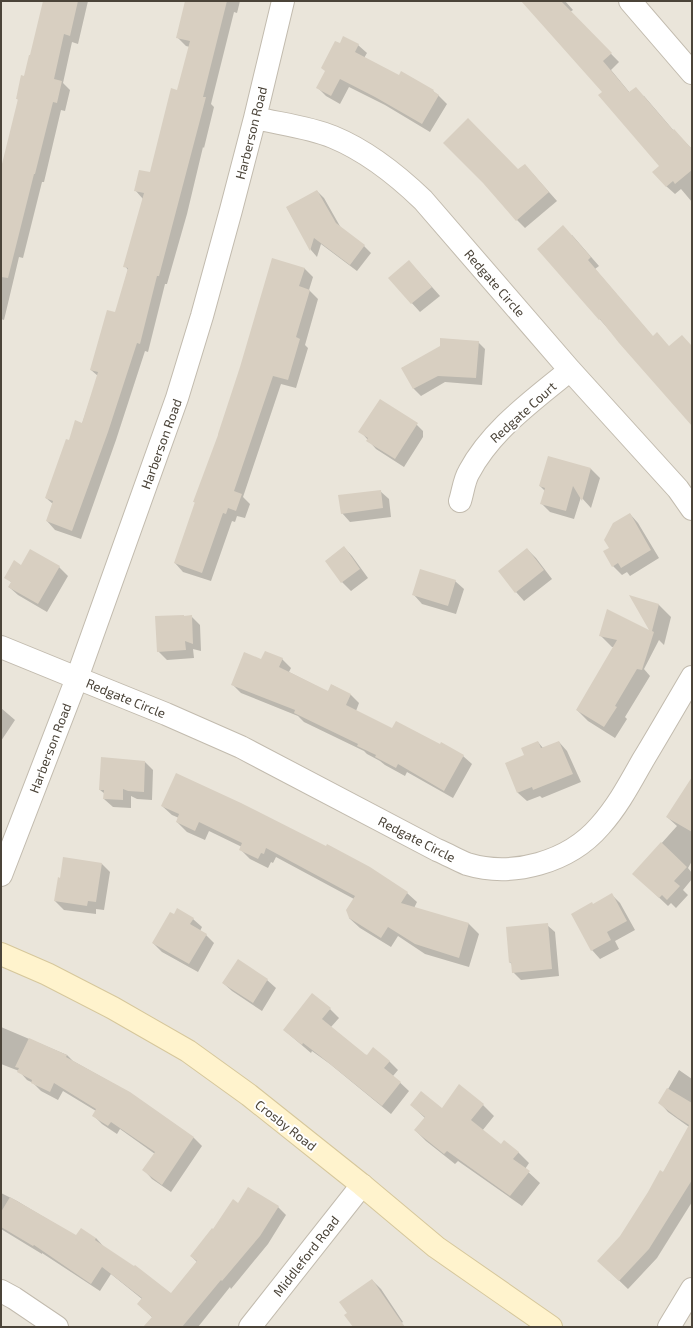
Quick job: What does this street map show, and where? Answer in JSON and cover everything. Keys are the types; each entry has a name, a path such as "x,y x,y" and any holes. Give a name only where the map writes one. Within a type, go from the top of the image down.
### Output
{"main road":[{"name":"Crosby Road","path":"1,954 54,977 113,1008 188,1051 248,1095 362,1185 436,1247 551,1327"}],"street":[{"name":"Harberson Road","path":"1,875 77,678 177,398 207,299 255,118 283,1"},
{"path":"630,1 692,73"},
{"name":"Redgate Circle","path":"255,118 308,129 332,136 355,147 400,178 423,200 570,370 678,489 692,509"},
{"name":"Redgate Court","path":"460,501 468,473 487,445 506,424 570,370"},
{"name":"Redgate Circle","path":"1,647 166,714 241,747 437,850 467,864 496,868 524,868 551,860 579,845 600,827 620,801 692,676"},
{"name":"Middleford Road","path":"250,1327 362,1185"},
{"path":"669,1327 692,1289"},
{"path":"1,1291 57,1327"}],"shaded area":[{"path":"1,1 692,1 692,1327 1,1327"}],"building":[{"path":"43,1 78,1 70,36 64,34 54,79 62,81 57,103 53,102 8,278 1,277 1,168 18,99 16,99 21,75 24,76"},
{"path":"185,1 227,1 203,97 206,97 140,344 137,343 108,432 72,531 46,521 53,501 45,498 66,439 69,440 75,420 82,423 98,372 90,370 107,310 115,312 128,268 123,267 144,193 134,191 139,170 150,172 171,88 177,90 190,41 176,38"},
{"path":"521,1 561,1 612,53 603,61 629,92 636,87 673,130 674,129 692,149 692,170 675,184 673,181 666,187 652,172 659,166 598,95 602,92"},
{"path":"343,36 359,44 355,52 399,75 401,71 434,90 433,91 439,95 422,124 340,79 331,96 316,88 325,71 321,68 335,41 340,43"},
{"path":"468,118 518,169 525,164 549,192 516,221 483,183 443,143"},
{"path":"317,190 336,223 365,245 350,265 314,238 310,251 286,207"},
{"path":"563,225 591,257 588,260 653,336 657,332 669,346 682,335 692,346 692,426 619,343 600,319 599,320 537,249"},
{"path":"272,258 305,268 299,286 310,290 296,337 300,339 288,380 273,376 234,491 242,494 236,511 228,508 226,514 223,513 202,573 174,563 195,502 193,502 218,435 240,367"},
{"path":"409,260 432,287 411,304 388,278"},
{"path":"440,338 479,341 476,378 438,376 413,389 401,368 440,346"},
{"path":"380,399 418,423 395,459 366,441 368,438 358,432"},
{"path":"548,456 591,468 582,501 573,486 566,511 540,504 545,488 539,486"},
{"path":"381,490 383,508 341,514 338,495"},
{"path":"630,513 651,550 621,568 618,563 612,567 603,551 609,548 604,540 613,523"},
{"path":"344,546 360,569 341,583 325,561"},
{"path":"527,548 544,570 515,593 498,571"},
{"path":"30,549 60,566 38,604 8,587 11,582 4,578 14,560 21,565"},
{"path":"420,569 456,580 448,606 412,595"},
{"path":"629,595 659,604 652,631 654,632 642,670 637,669 615,706 617,707 604,727 576,710 617,640 599,636 607,609 649,630"},
{"path":"192,615 193,644 185,641 186,650 157,652 155,616"},
{"path":"265,651 283,658 279,667 328,691 331,684 351,694 346,705 392,728 396,721 440,744 441,742 464,755 444,791 398,764 396,768 375,757 376,755 357,746 358,744 294,713 295,710 231,685 244,652 261,659"},
{"path":"538,741 541,748 559,741 573,774 533,790 532,787 517,793 505,763 524,755 521,748"},
{"path":"101,757 145,761 144,792 128,791 123,789 123,800 103,799 104,790 99,790"},
{"path":"176,773 241,803 326,846 327,844 370,867 408,892 401,903 469,923 459,958 415,944 388,927 381,938 349,918 346,910 355,896 266,848 264,854 261,853 258,859 239,850 242,843 199,822 195,831 176,822 179,814 161,806"},
{"path":"692,777 692,832 666,817"},
{"path":"661,842 687,867 674,881 680,886 667,900 662,895 659,898 632,874"},
{"path":"63,857 102,863 96,902 88,901 87,906 54,901 58,877 60,878"},
{"path":"612,893 627,921 607,932 611,940 591,951 571,914"},
{"path":"177,908 194,918 190,924 207,934 189,964 152,943 170,912 174,914"},
{"path":"548,923 552,969 512,973 511,962 509,963 506,927"},
{"path":"238,959 268,979 253,1003 222,983"},
{"path":"312,993 331,1008 322,1019 365,1054 367,1055 373,1047 390,1061 384,1068 401,1082 382,1106 320,1056 303,1043 302,1045 283,1030"},
{"path":"29,1038 67,1055 66,1057 130,1092 194,1137 162,1185 142,1170 155,1152 111,1122 108,1126 92,1116 96,1109 54,1083 50,1092 31,1083 32,1080 17,1072 19,1068 15,1067"},
{"path":"459,1084 484,1104 471,1120 501,1144 504,1140 519,1152 513,1159 530,1171 510,1196 447,1151 444,1154 414,1130 425,1117 410,1105 421,1091 442,1108"},
{"path":"667,1088 692,1103 692,1180 649,1249 619,1281 597,1261 620,1236 660,1170 663,1172 689,1125 658,1103"},
{"path":"248,1187 279,1206 260,1236 182,1327 143,1327 152,1317 137,1304 142,1298 102,1267 91,1284 34,1245 33,1246 1,1227 1,1212 10,1197 76,1235 81,1228 96,1238 95,1240 134,1266 135,1265 171,1293 197,1261 190,1256 212,1228 213,1229 233,1199 238,1203"},
{"path":"372,1279 405,1327 353,1327 344,1315 347,1313 339,1302"}]}
